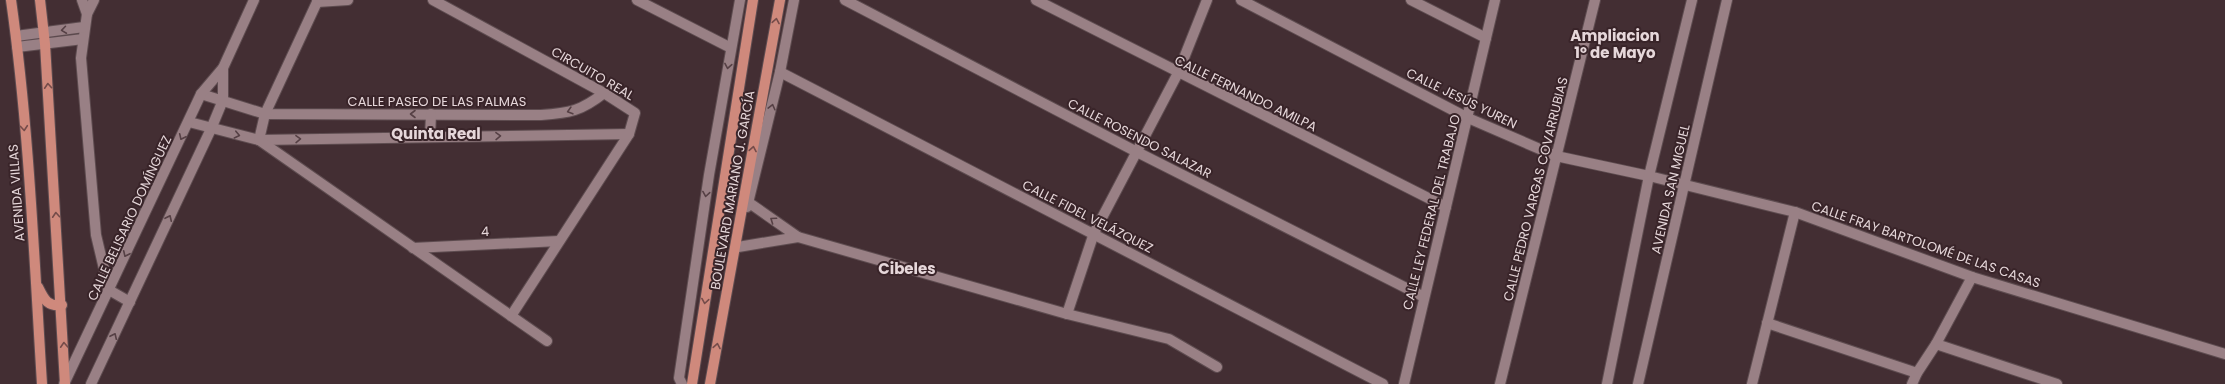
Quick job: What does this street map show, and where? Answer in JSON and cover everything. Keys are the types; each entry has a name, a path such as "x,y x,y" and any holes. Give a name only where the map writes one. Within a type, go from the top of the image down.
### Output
{"main road":[{"name":"AVENIDA VILLAS","path":"11,0 17,47 42,384"},
{"path":"40,0 45,44 62,305 65,383"},
{"name":"BOULEVARD MARIANO J. GARCÍA","path":"692,384 753,0"},
{"name":"BOULEVARD MARIANO J. GARCÍA","path":"710,384 780,0"},
{"path":"35,279 47,302 53,306 62,305"}],"street":[{"path":"82,0 87,14"},
{"path":"94,0 87,14 81,58 96,235 109,290 130,302"},
{"name":"CALLE BELISARIO DOMÍNGUEZ","path":"65,383 201,94 223,68 254,0"},
{"path":"259,140 265,114 318,1 348,0"},
{"name":"CIRCUITO REAL","path":"433,0 604,93 635,113 629,134 511,316"},
{"path":"637,0 731,48"},
{"path":"682,384 679,378 680,371 731,48 740,0"},
{"path":"726,295 780,72 794,0"},
{"name":"CALLE ROSENDO SALAZAR","path":"845,0 1137,152 1424,297"},
{"name":"CALLE FERNANDO AMILPA","path":"1036,0 1178,74 1446,207"},
{"path":"1067,314 1094,233 1178,74 1207,0"},
{"name":"CALLE JESÚS YUREN","path":"1241,0 1468,118 1556,156 1649,176 1685,186"},
{"path":"1412,0 1486,38"},
{"name":"CALLE LEY FEDERAL DEL TRABAJO","path":"1404,384 1495,0"},
{"name":"CALLE PEDRO VARGAS COVARRUBIAS","path":"1500,384 1595,0"},
{"name":"AVENIDA SAN MIGUEL","path":"1607,384 1649,176 1692,0"},
{"name":"AVENIDA SAN MIGUEL","path":"1638,384 1727,0"},
{"path":"16,36 84,28"},
{"path":"17,47 83,39"},
{"name":"CALLE BELISARIO DOMÍNGUEZ","path":"91,384 211,129 223,100 223,68"},
{"name":"CALLE FIDEL VELÁZQUEZ","path":"780,72 1094,233 1382,384"},
{"name":"CALLE PASEO DE LAS PALMAS","path":"201,94 265,114 541,115 570,113 591,103 604,93"},
{"path":"430,137 431,114"},
{"path":"189,122 211,129 259,140 629,134"},
{"path":"259,140 547,341"},
{"name":"CALLE FRAY BARTOLOMÉ DE LAS CASAS","path":"1685,186 1794,212 1972,277 2225,354"},
{"path":"748,202 798,237 1067,314 1169,339 1217,367"},
{"path":"1752,384 1794,212"},
{"path":"738,247 798,237"},
{"name":"4","path":"413,248 559,241"},
{"path":"1912,384 1916,372 1936,344 1972,277"},
{"path":"1767,323 1916,372"},
{"path":"1936,344 2058,384"}],"district":[{"name":"Ampliacion 1º de Mayo","path":"1615,44"},
{"name":"Quinta Real","path":"436,134"},
{"name":"Cibeles","path":"907,269"}]}
